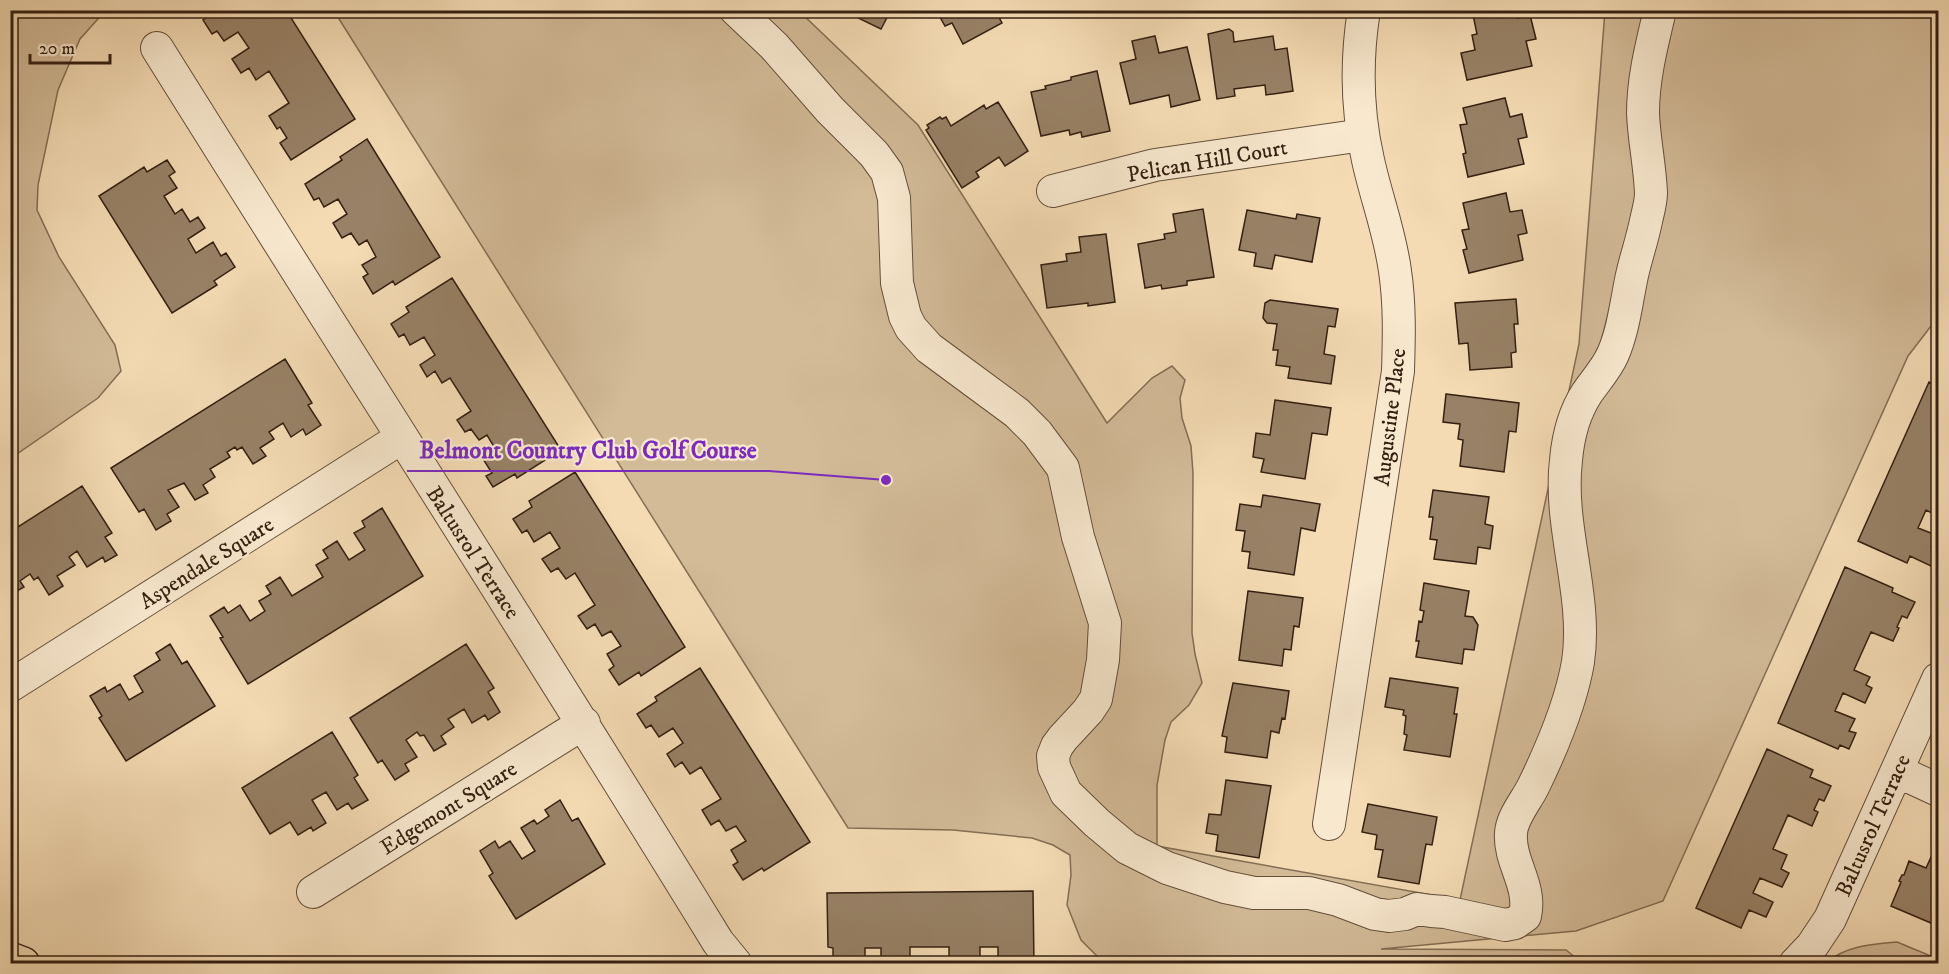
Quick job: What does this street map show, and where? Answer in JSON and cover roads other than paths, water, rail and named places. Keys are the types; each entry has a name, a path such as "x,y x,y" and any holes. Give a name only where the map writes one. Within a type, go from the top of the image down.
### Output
{"main road":[{"path":"10,958 22,963"}],"street":[{"path":"736,10 774,46 874,154 887,172 894,198 897,283 905,316 911,328 929,348 1017,413 1037,433 1063,468 1078,537 1105,622 1103,660 1096,699 1063,738 1053,756 1054,767 1066,793 1127,848 1145,858 1206,882 1254,893 1310,893 1338,900 1375,914 1389,916 1405,914 1418,909 1431,910 1504,925 1515,923 1525,916 1527,906 1526,890 1512,844 1513,824 1533,786 1551,743 1569,695 1577,664 1580,623 1564,480 1568,444 1571,428 1581,405 1606,367 1619,339 1646,222 1651,193 1644,133 1643,99 1647,65 1660,10"},
{"name":"Augustine Place","path":"1329,824 1398,371 1400,322 1395,270 1363,135 1359,86 1360,37 1364,10"},
{"name":"Baltusrol Terrace","path":"156,48 401,438 584,723 718,942 736,963"},
{"name":"Pelican Hill Court","path":"1053,191 1155,165 1363,135"},
{"name":"Aspendale Square","path":"10,686 401,438"},
{"name":"Baltusrol Terrace","path":"1795,963 1812,946 1830,919 1938,679"},
{"name":"Edgemont Square","path":"313,892 584,723"},
{"path":"1897,771 1938,790"}],"place":[{"name":"Belmont Country Club Golf Course","path":"886,480"}]}
